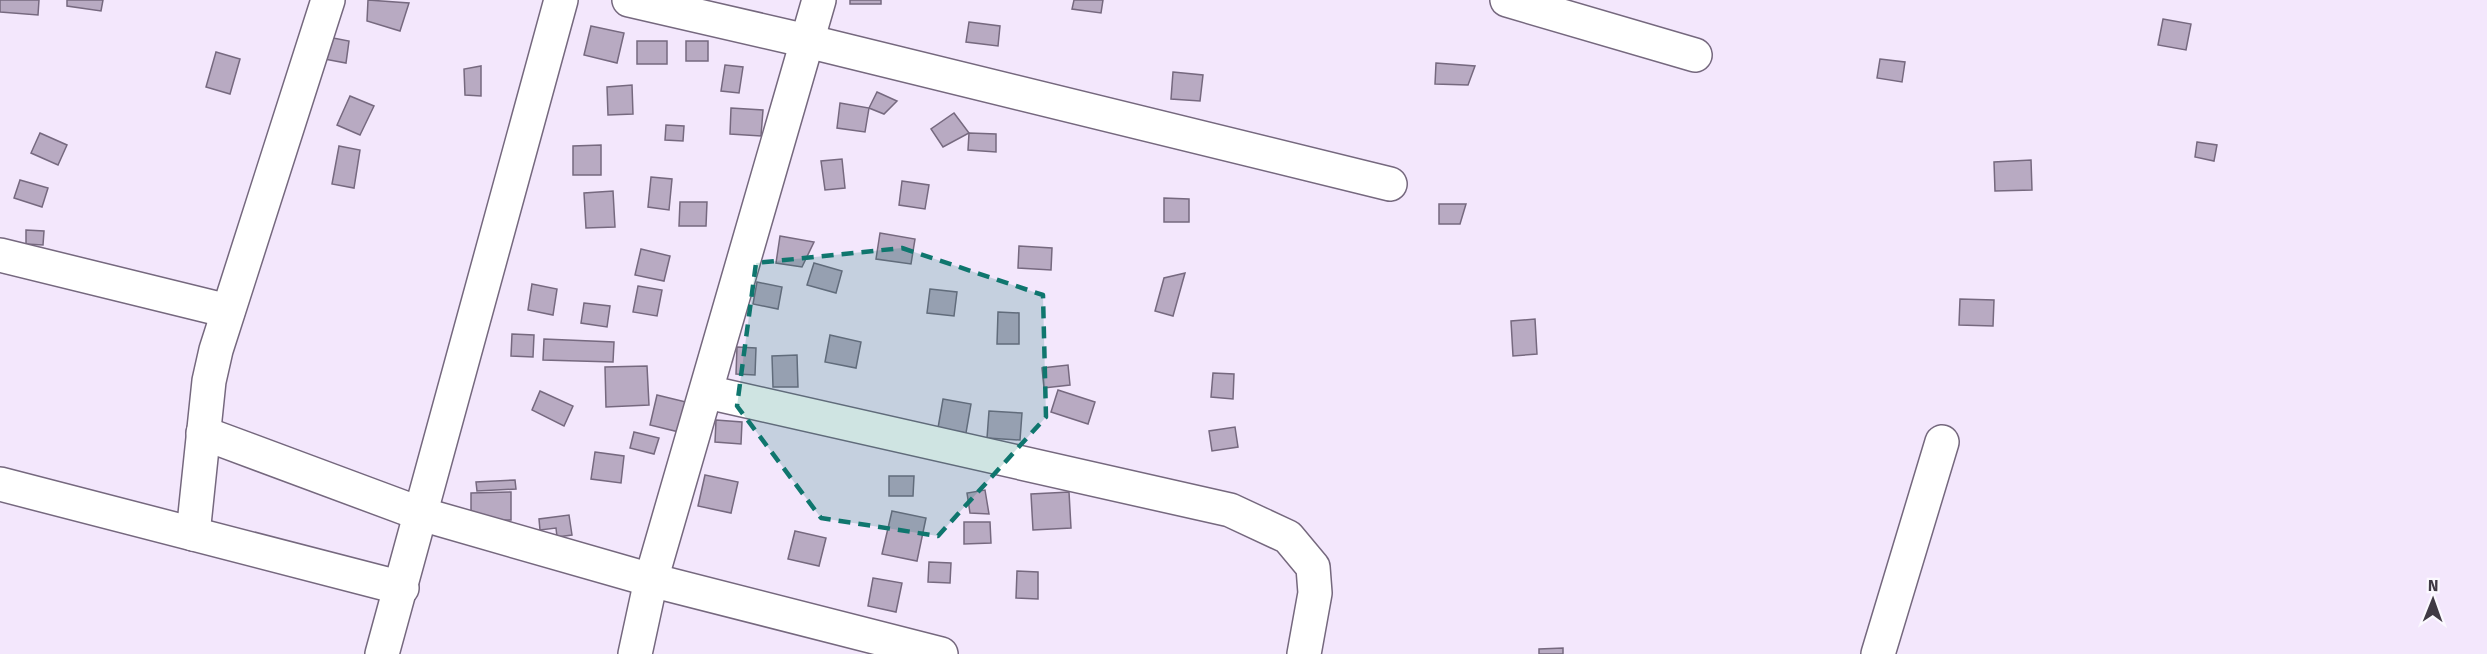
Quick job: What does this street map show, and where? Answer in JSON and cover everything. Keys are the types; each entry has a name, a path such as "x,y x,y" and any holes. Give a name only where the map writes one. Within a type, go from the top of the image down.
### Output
{"street":[{"path":"193,534 209,381 228,311 328,0"},
{"path":"382,654 402,588 561,0"},
{"path":"629,0 807,41 1390,184"},
{"path":"635,654 651,580 819,0"},
{"path":"1507,0 1695,55"},
{"path":"0,255 228,311"},
{"path":"707,392 1230,510 1288,537 1313,567 1315,593 1304,654"},
{"path":"203,433 421,514 651,580 941,654"},
{"path":"1878,654 1942,442"},
{"path":"0,484 402,588"}],"highlighted area":[{"path":"902,248 1043,295 1046,417 938,536 821,518 737,406 756,263"}],"building":[{"path":"0,0 39,0 38,15 0,12"},
{"path":"67,0 103,0 101,11 67,6"},
{"path":"368,0 409,3 400,31 367,21"},
{"path":"850,0 881,0 881,4 850,4"},
{"path":"1074,0 1103,0 1101,13 1072,9"},
{"path":"2163,19 2191,24 2186,50 2158,45"},
{"path":"969,22 1000,26 998,46 966,42"},
{"path":"591,26 624,33 617,63 584,55"},
{"path":"328,37 349,41 346,63 324,59"},
{"path":"637,41 667,41 667,64 637,64"},
{"path":"686,41 708,41 708,61 686,61"},
{"path":"216,52 240,59 230,94 206,87"},
{"path":"1880,59 1905,62 1902,82 1877,78"},
{"path":"1436,63 1475,66 1468,85 1435,84"},
{"path":"725,65 743,67 739,93 721,91"},
{"path":"481,66 481,96 465,95 464,69"},
{"path":"1173,72 1203,75 1200,101 1171,99"},
{"path":"632,85 633,114 608,115 607,87"},
{"path":"877,92 897,101 884,114 869,108"},
{"path":"350,96 374,106 360,135 337,125"},
{"path":"840,103 869,108 865,132 837,128"},
{"path":"731,108 763,110 761,136 730,134"},
{"path":"954,113 969,133 943,147 931,129"},
{"path":"666,125 684,126 683,141 665,140"},
{"path":"40,133 67,145 58,165 31,153"},
{"path":"969,133 996,134 996,152 968,150"},
{"path":"2197,142 2217,145 2214,161 2195,157"},
{"path":"601,145 601,175 573,175 573,146"},
{"path":"339,146 360,150 354,188 332,184"},
{"path":"842,159 845,188 825,190 821,161"},
{"path":"2031,160 2032,190 1995,191 1994,162"},
{"path":"651,177 672,179 669,210 648,207"},
{"path":"20,180 48,188 42,207 14,198"},
{"path":"902,181 929,185 925,209 899,205"},
{"path":"613,191 615,227 586,228 584,193"},
{"path":"1164,198 1189,199 1189,222 1164,222"},
{"path":"680,202 707,202 706,226 679,226"},
{"path":"1439,204 1466,204 1460,224 1439,224"},
{"path":"26,230 44,231 43,245 26,244"},
{"path":"880,233 915,239 911,264 876,259"},
{"path":"780,236 814,242 802,267 776,263"},
{"path":"1019,246 1052,248 1051,270 1018,268"},
{"path":"641,249 670,256 664,281 635,275"},
{"path":"814,263 842,271 836,293 807,285"},
{"path":"1185,273 1173,316 1155,311 1164,278"},
{"path":"757,282 782,287 778,309 753,304"},
{"path":"532,284 557,289 553,315 528,310"},
{"path":"638,286 662,290 657,316 633,312"},
{"path":"930,289 957,292 954,316 927,313"},
{"path":"1960,299 1994,300 1993,326 1959,325"},
{"path":"584,303 610,306 607,327 581,323"},
{"path":"998,312 1019,313 1019,344 997,344"},
{"path":"1535,319 1537,354 1513,356 1511,321"},
{"path":"512,334 534,335 533,357 511,356"},
{"path":"830,335 861,342 856,368 825,362"},
{"path":"544,339 614,342 613,362 543,360"},
{"path":"737,347 756,348 755,375 736,374"},
{"path":"797,355 798,387 773,387 772,356"},
{"path":"1068,365 1070,385 1044,388 1042,368"},
{"path":"647,366 649,405 606,407 605,367"},
{"path":"1213,373 1234,374 1233,399 1211,397"},
{"path":"1058,390 1095,402 1088,424 1051,412"},
{"path":"540,391 573,406 564,426 532,410"},
{"path":"657,395 686,402 679,432 650,425"},
{"path":"943,399 971,404 966,433 938,428"},
{"path":"989,411 1022,413 1020,440 987,438"},
{"path":"716,420 742,422 741,444 715,442"},
{"path":"1235,427 1238,447 1212,451 1209,431"},
{"path":"634,432 659,438 654,454 630,448"},
{"path":"595,452 624,456 621,483 591,479"},
{"path":"705,475 738,482 731,513 698,506"},
{"path":"889,476 914,476 913,496 889,496"},
{"path":"515,480 516,489 477,491 476,482"},
{"path":"985,490 989,514 970,513 967,493"},
{"path":"511,492 511,520 471,521 471,493"},
{"path":"1069,492 1071,528 1033,530 1031,494"},
{"path":"892,511 926,518 917,561 882,554"},
{"path":"569,515 572,535 557,537 556,528 540,530 539,519"},
{"path":"964,522 990,522 991,543 964,544"},
{"path":"795,531 826,538 819,566 788,559"},
{"path":"929,562 951,563 950,583 928,582"},
{"path":"1017,571 1038,572 1038,599 1016,598"},
{"path":"873,578 902,583 896,612 868,606"},
{"path":"1563,648 1563,654 1539,654 1539,649"}]}
